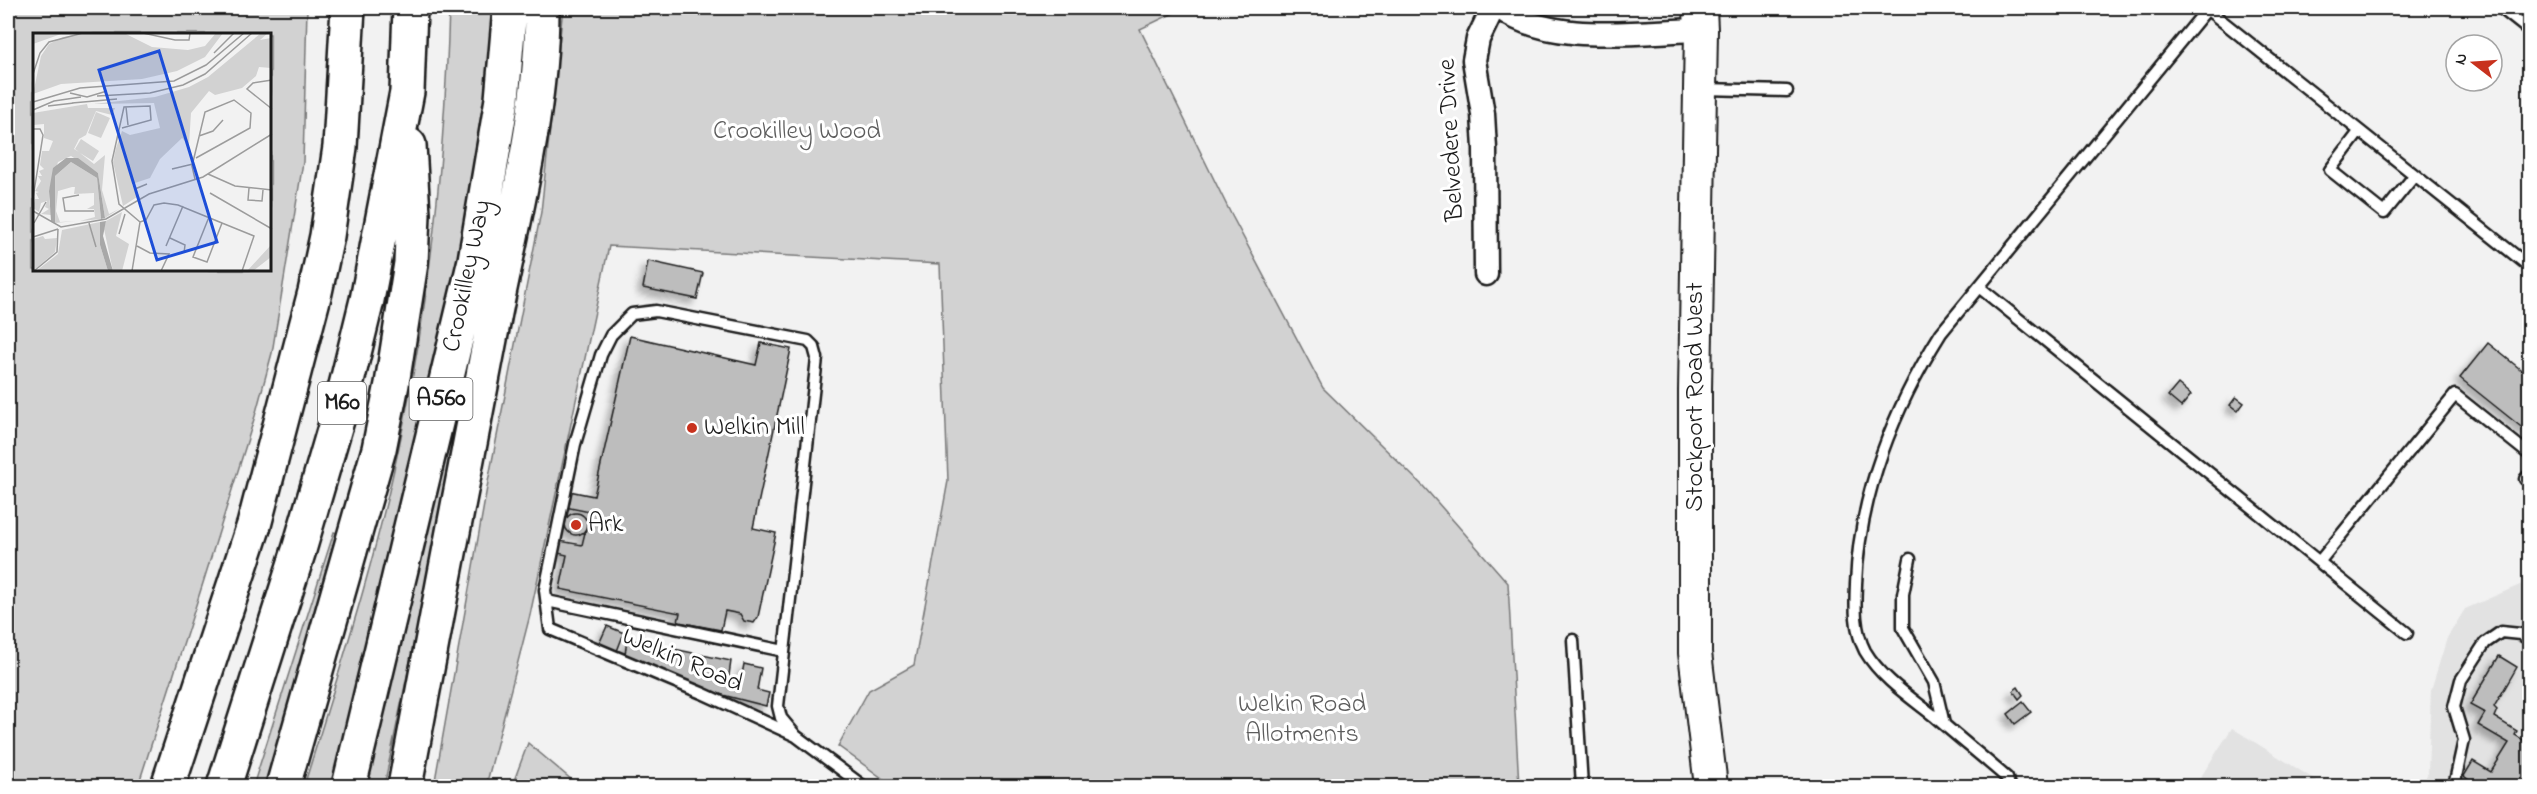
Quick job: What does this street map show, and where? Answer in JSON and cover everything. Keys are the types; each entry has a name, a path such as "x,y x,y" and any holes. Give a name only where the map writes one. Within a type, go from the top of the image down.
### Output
{"main road":[{"name":"M60","path":"168,786 254,525 315,292 327,236 340,147 348,8"},
{"name":"M60","path":"283,786 379,449 392,384 411,263 413,214 406,92 410,8"},
{"name":"Crookilley Way","path":"349,786 475,260 502,99 510,8"},
{"name":"Crookilley Way","path":"405,786 527,151 542,36 542,8"},
{"name":"Stockport Road West","path":"1700,19 1695,391 1695,653 1711,786"},
{"name":"M60","path":"224,786 299,550 340,410 367,300 406,92"}],"street":[{"name":"Belvedere Drive","path":"1486,274 1485,149 1483,114 1474,60 1478,39 1493,8"},
{"path":"1500,8 1521,20 1568,33 1700,19"}],"lane":[{"path":"2009,786 2007,778 1891,682 1865,651 1858,632 1855,612 1857,559 1867,500 1892,427 1914,376 1941,333 2207,8 2529,267"},
{"path":"2501,8 2529,31"},
{"path":"1700,89 1787,91"},
{"path":"2359,132 2330,170 2384,213 2414,176"},
{"path":"1979,287 2407,633"},
{"path":"656,311 808,341 814,347 817,358 784,651 547,601 545,590 574,444 601,355 611,335 632,314 656,311"},
{"path":"2319,562 2455,395 2529,455"},
{"path":"1910,559 1903,594 1903,628 1934,682 1944,725"},
{"name":"Welkin Road","path":"547,601 550,629 704,694 796,736 863,786"},
{"path":"2454,786 2464,740 2454,707 2461,680 2485,643 2501,632 2520,634 2529,640"},
{"path":"1573,640 1582,786"},
{"name":"Welkin Road","path":"784,651 778,706 781,718 796,736"}],"shaded area":[{"path":"2529,581 2529,786 2421,786 2428,773 2431,690 2447,638 2465,609"},
{"path":"2232,728 2325,786 2195,786"}],"green space":[{"path":"8,8 307,8 303,162 272,353 255,416 138,786 8,786"},
{"path":"449,8 495,8 485,117 471,203 335,786 314,784 304,786 382,521 412,380 435,221 444,114"},
{"path":"526,8 519,99 498,235 384,786 358,786"},
{"path":"563,8 1184,8 1140,29 1231,214 1323,388 1423,486 1508,583 1519,786 893,786 838,746 869,690 914,665 948,481 940,264 609,246 530,615 486,786 434,786 488,482 541,212"},
{"path":"334,532 340,534 268,786 253,786"},
{"path":"528,743 579,786 512,786"}],"building":[{"path":"648,261 703,273 697,299 643,288"},
{"name":"Welkin Mill","path":"630,336 756,365 761,343 791,349 753,528 776,533 758,617 754,623 744,621 740,614 725,611 721,630 678,622 680,613 560,589 567,555 558,553 560,541 582,545 590,512 565,507 569,491 594,496"},
{"path":"2488,343 2530,377 2530,434 2460,378"},
{"path":"2178,384 2191,395 2181,407 2168,396"},
{"path":"2236,397 2244,403 2238,411 2230,405"},
{"name":"Ark","path":"576,513 584,516 587,524 584,532 576,535 568,532 565,524 568,516"},
{"path":"607,626 624,633 617,651 599,644"},
{"path":"627,639 731,661 728,682 740,685 744,664 761,668 757,690 769,693 766,706 715,693 625,655"},
{"path":"2499,656 2517,667 2494,707 2497,710 2494,717 2517,731 2515,735 2530,744 2530,786 2476,786 2464,776 2473,761 2491,772 2509,743 2478,725 2485,713 2470,705"},
{"path":"2018,687 2023,695 2019,699 2013,691"},
{"path":"2023,702 2031,712 2015,724 2008,714"},
{"path":"2483,780 2489,782 2491,786 2476,786"}],"place":[{"name":"Welkin Mill","path":"692,428"},
{"name":"Ark","path":"576,525"}],"park label":[{"name":"Crookilley Wood","path":"797,132"},
{"name":"Welkin Road Allotments","path":"1302,720"}]}
